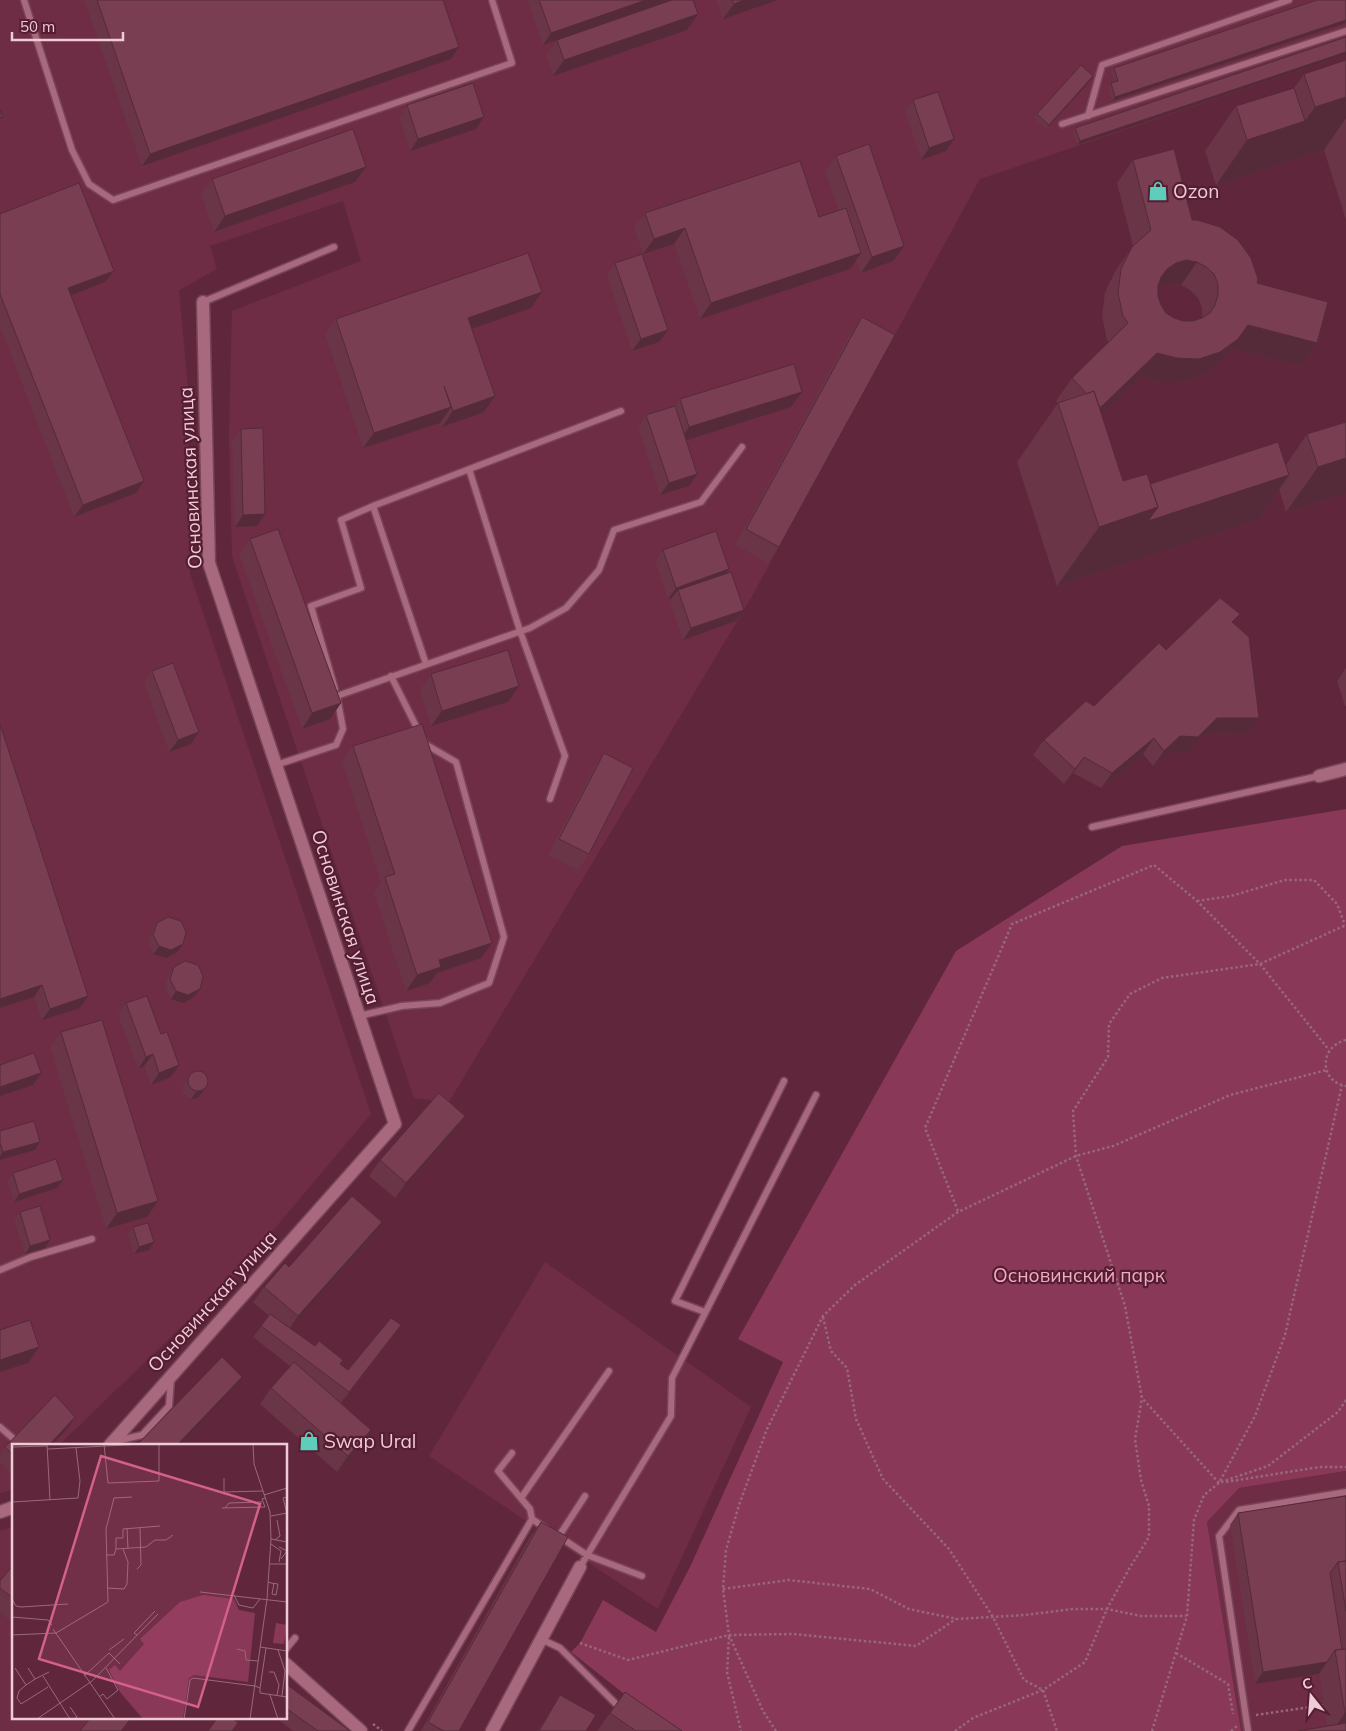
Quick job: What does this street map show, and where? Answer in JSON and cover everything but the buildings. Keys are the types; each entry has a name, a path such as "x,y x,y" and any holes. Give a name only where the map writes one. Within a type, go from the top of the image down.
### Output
{"street":[{"name":"Основинская улица","path":"111,1443 395,1124 209,563 202,302"},
{"path":"1319,776 1346,769"},
{"path":"0,1512 12,1508"},
{"path":"492,1731 580,1567"},
{"path":"288,1666 361,1731"}],"lane":[{"path":"24,0 72,150 89,184 114,200 512,63 492,0"},
{"path":"1088,116 1102,65 1289,0"},
{"path":"1062,124 1346,31"},
{"path":"202,302 334,248"},
{"path":"276,765 336,745 343,729 337,696 311,606 361,588 341,520 621,411"},
{"path":"337,696 520,631 566,608 599,570 614,530 701,502 742,447"},
{"path":"469,469 520,631 565,756 550,799"},
{"path":"373,506 426,664"},
{"path":"359,1016 402,1006 440,1004 488,983 504,937 456,762 425,744 391,676"},
{"path":"1092,827 1319,776"},
{"path":"705,1312 675,1301 784,1081"},
{"path":"580,1567 671,1416 672,1378 816,1095"},
{"path":"0,1270 31,1257 92,1239"},
{"path":"521,1498 609,1371"},
{"path":"111,1443 142,1435 169,1406 171,1375"},
{"path":"0,1427 15,1440"},
{"path":"408,1731 532,1519 530,1508 498,1471 512,1453"},
{"path":"1248,1731 1218,1536 1239,1510 1346,1492"},
{"path":"559,1536 585,1496"},
{"path":"532,1519 587,1554 642,1576"},
{"path":"288,1647 295,1638"},
{"path":"540,1639 560,1648 614,1704 628,1715"}],"path":[{"path":"958,1212 925,1128 1012,924 1154,865 1197,900 1260,964 1329,1050"},
{"path":"955,1731 973,1718 1043,1690 1085,1662 1107,1610 1128,1569 1149,1537 1149,1506 1141,1480 1135,1439 1142,1398 1125,1306 1076,1156 1073,1111 1108,1057 1109,1024 1130,994 1162,978 1260,964 1346,925 1337,904 1314,880 1285,880 1231,896 1197,900"},
{"path":"1346,1040 1339,1042 1329,1050 1325,1063 1330,1076 1346,1086"},
{"path":"741,1731 727,1672 729,1635 723,1589 726,1550 738,1505 767,1429 823,1316 855,1285 958,1212 1076,1156 1113,1146 1230,1096 1327,1070"},
{"path":"1219,1483 1255,1416 1285,1335 1342,1085"},
{"path":"823,1316 831,1351 848,1368 856,1419 883,1479 949,1549 993,1617 1024,1680 1043,1690 1057,1731"},
{"path":"1142,1398 1219,1483"},
{"path":"1152,1731 1187,1616 1194,1520 1204,1495 1219,1483 1268,1466 1338,1412 1346,1400"},
{"path":"1219,1483 1320,1467 1346,1467"},
{"path":"723,1589 789,1580 870,1589 910,1609 957,1619 1073,1609 1107,1610 1141,1616 1187,1616"},
{"path":"580,1643 628,1660 729,1635 793,1634 916,1646 957,1619"},
{"path":"729,1635 763,1712 776,1731"},
{"path":"1176,1654 1228,1684 1236,1727"},
{"path":"1231,1731 1246,1716 1324,1705"}],"shaded area":[{"path":"0,0 1346,0 1346,55 980,179 751,598 449,1102 414,1098 232,556 229,436 232,311 361,261 343,201 210,246 217,269 179,290 188,388 190,574 371,1114 238,1272 60,1444 12,1444 12,1490 0,1493"},
{"path":"545,1262 751,1407 658,1609 429,1456"},
{"path":"1346,1471 1346,1731 1241,1731 1207,1522 1239,1488"},
{"path":"12,1527 12,1718 133,1718 122,1731 0,1731 0,1531"}],"green space":[{"name":"Основинский парк","path":"1346,809 1346,1471 1239,1488 1207,1522 1241,1731 664,1731 656,1719 571,1652 580,1643 603,1600 656,1632 690,1567 783,1362 738,1339 956,951 1122,846"}],"place":[{"name":"Ozon","path":"1158,191"},
{"name":"Swap Ural","path":"309,1441"}]}
